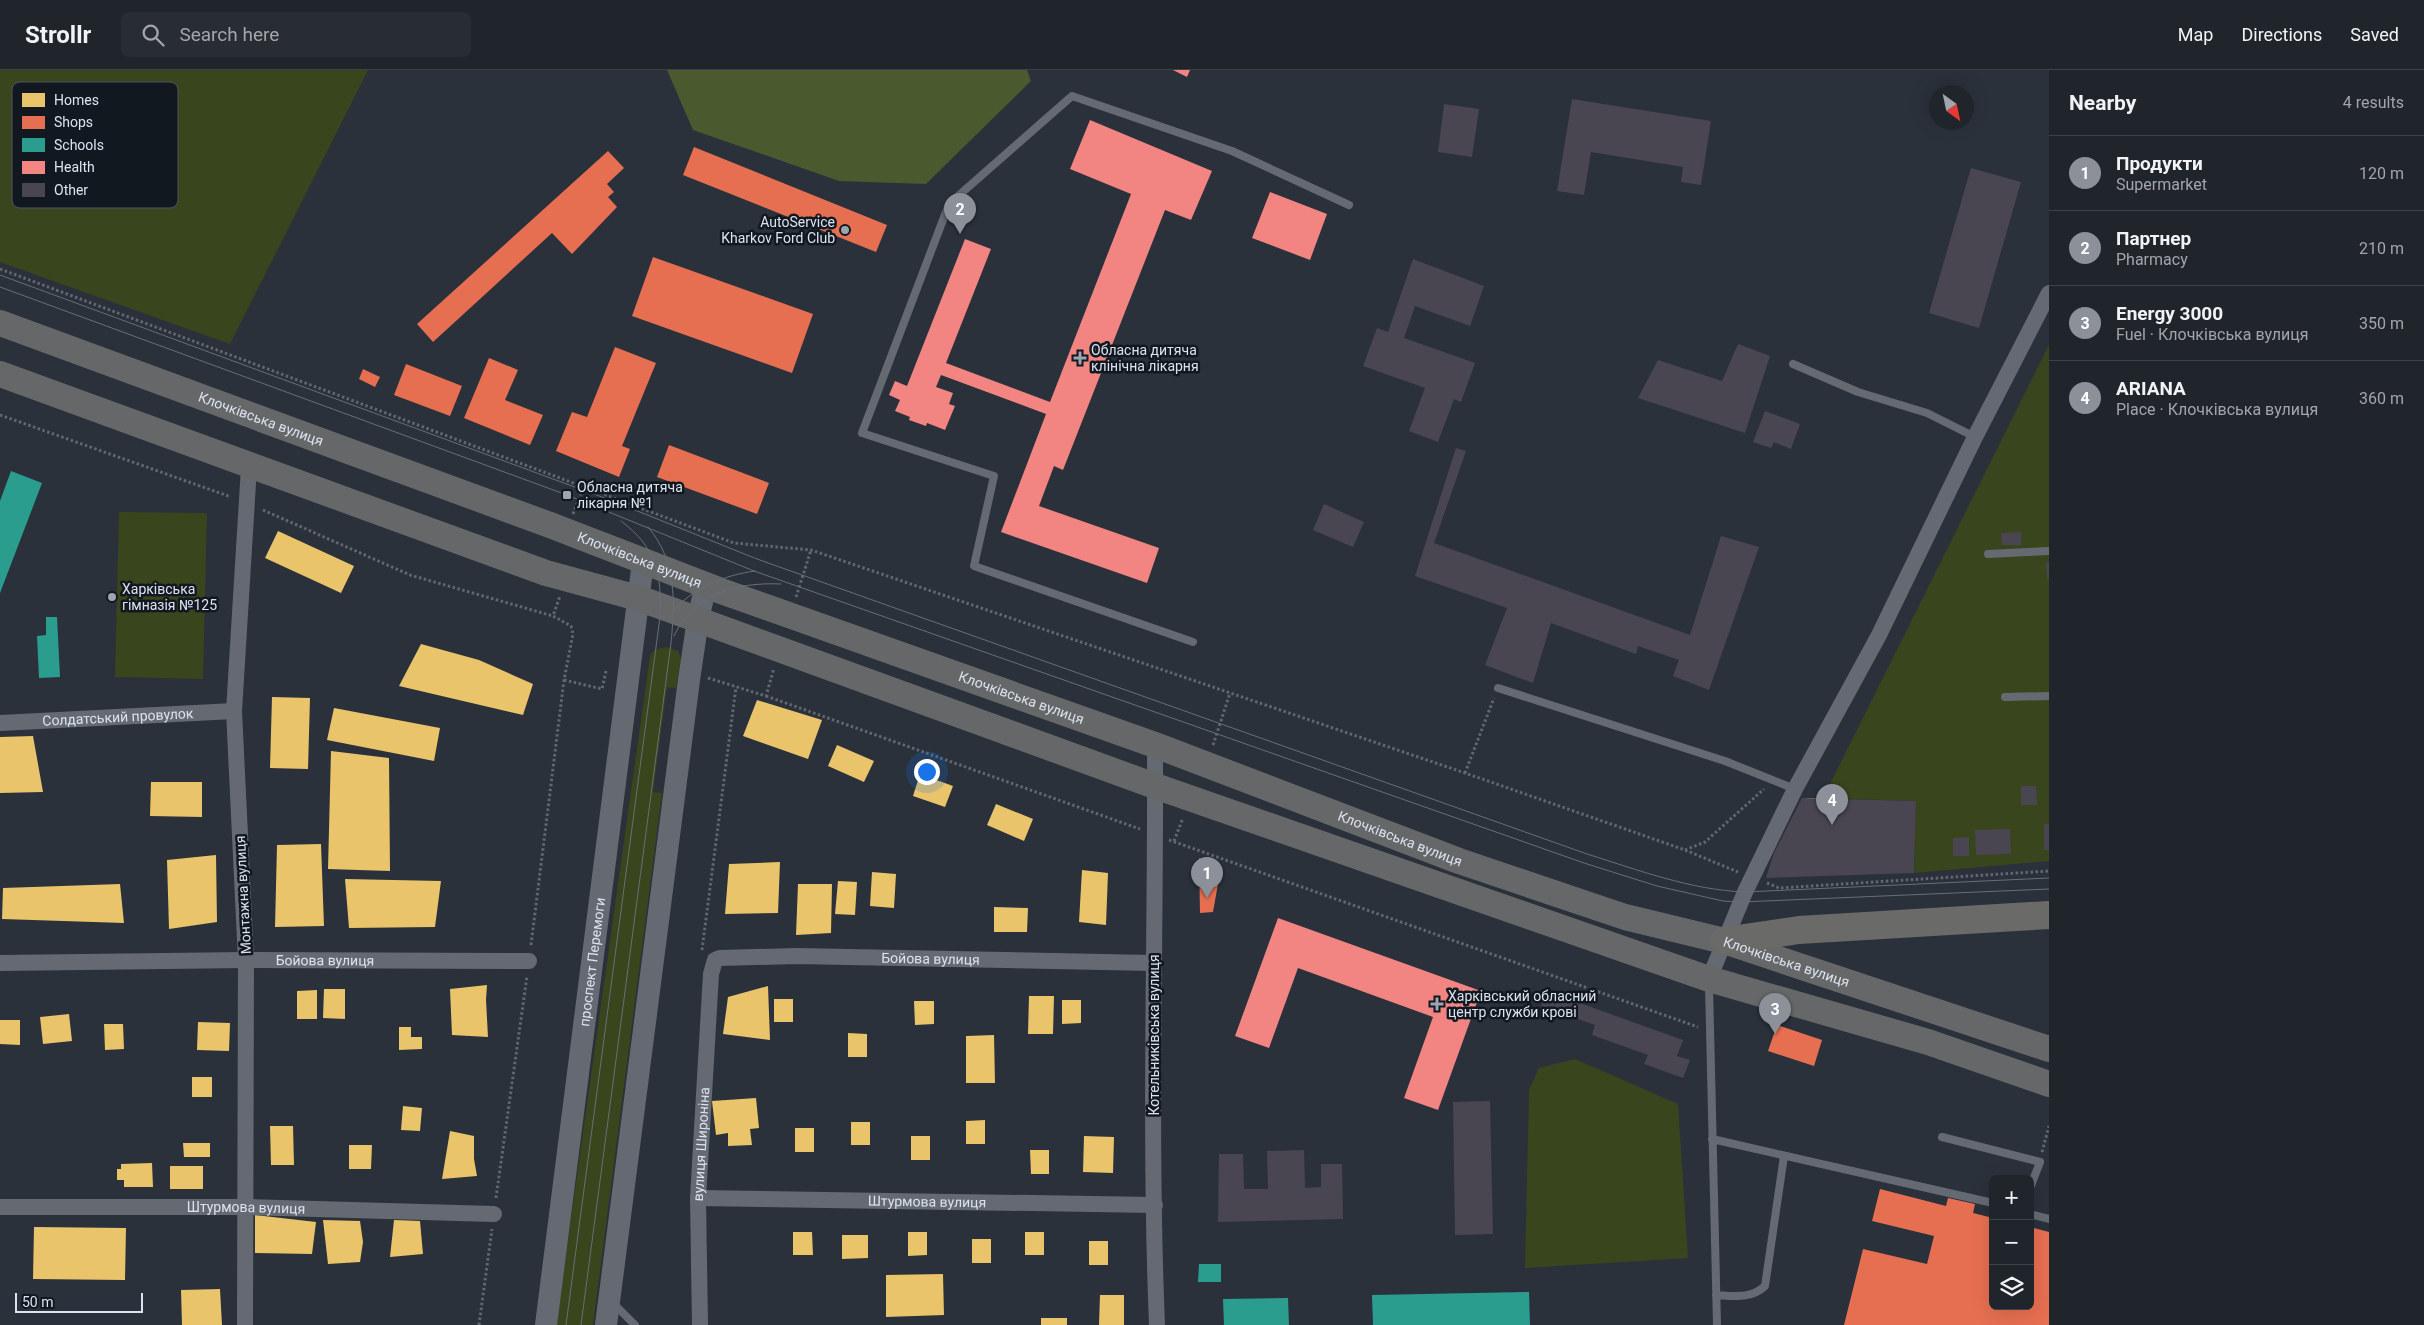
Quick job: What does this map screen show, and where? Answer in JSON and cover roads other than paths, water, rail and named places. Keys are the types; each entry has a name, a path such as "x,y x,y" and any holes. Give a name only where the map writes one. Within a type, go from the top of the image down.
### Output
{"highway":[{"path":"1724,941 1798,930 2049,916"}],"main road":[{"name":"Клочківська вулиця","path":"0,323 550,525 643,562 1155,745 1459,861 1625,916 1724,941 2049,1049"},
{"path":"0,374 546,573 638,598 1155,786 1709,979 1928,1042 2049,1084"},
{"name":"проспект Перемоги","path":"546,1325 643,562"},
{"path":"606,1325 698,619 706,585"}],"street":[{"path":"1709,979 1752,878 1795,789 1879,635 1975,437 2049,293"},
{"name":"Монтажна вулиця","path":"245,1325 246,960 234,711 249,466"},
{"name":"Солдатський провулок","path":"0,724 234,711"},
{"name":"Котельниківська вулиця","path":"1155,745 1156,835 1153,963 1157,1325"},
{"name":"Бойова вулиця","path":"712,964 720,958 796,956 1153,963"},
{"name":"Бойова вулиця","path":"0,963 246,960 529,961"},
{"name":"вулиця Широніна","path":"700,1325 698,1198 712,964"},
{"name":"Штурмова вулиця","path":"698,1198 1155,1205"},
{"name":"Штурмова вулиця","path":"0,1207 245,1207 494,1214"}],"lane":[{"path":"1193,642 974,566 994,476 862,433 949,204 1072,96 1232,151 1349,205"},
{"path":"1793,364 1858,392 1927,413 1975,437"},
{"path":"1988,554 2049,551"},
{"path":"1498,688 1725,761 1795,789"},
{"path":"2005,697 2049,696"},
{"path":"1709,979 1717,1325"},
{"path":"1942,1137 2049,1165"},
{"path":"1712,1139 1989,1201"},
{"path":"1716,1295 1749,1296 1765,1286 1784,1156"},
{"path":"2034,1178 2040,1162"},
{"path":"2034,1215 2049,1219"},
{"path":"609,1299 635,1325"}],"tram line":[{"path":"0,275 610,500 757,559 1645,873 1705,887 1745,892 2049,878"},
{"path":"0,287 567,495 754,571 1584,863 1657,886 1723,901 1741,902 2049,889"},
{"path":"566,1325 660,617 660,588 654,563 642,541 621,521"},
{"path":"581,1325 671,643 672,582 664,554 648,527"},
{"path":"672,613 689,596 709,584 721,579 755,571"},
{"path":"674,636 682,621 693,609 718,593 749,585 781,584"}],"place":[{"name":"AutoService Kharkov Ford Club","path":"845,230"},
{"name":"Партнер","path":"960,234"},
{"name":"Обласна дитяча клінічна лікарня","path":"1080,358"},
{"name":"Обласна дитяча лікарня №1","path":"567,495"},
{"name":"Харківська гімназія №125","path":"112,597"},
{"name":"ARIANA","path":"1832,825"},
{"name":"Продукти","path":"1207,898"},
{"name":"Харківський обласний центр служби крові","path":"1437,1004"},
{"name":"Energy 3000","path":"1775,1034"}]}
